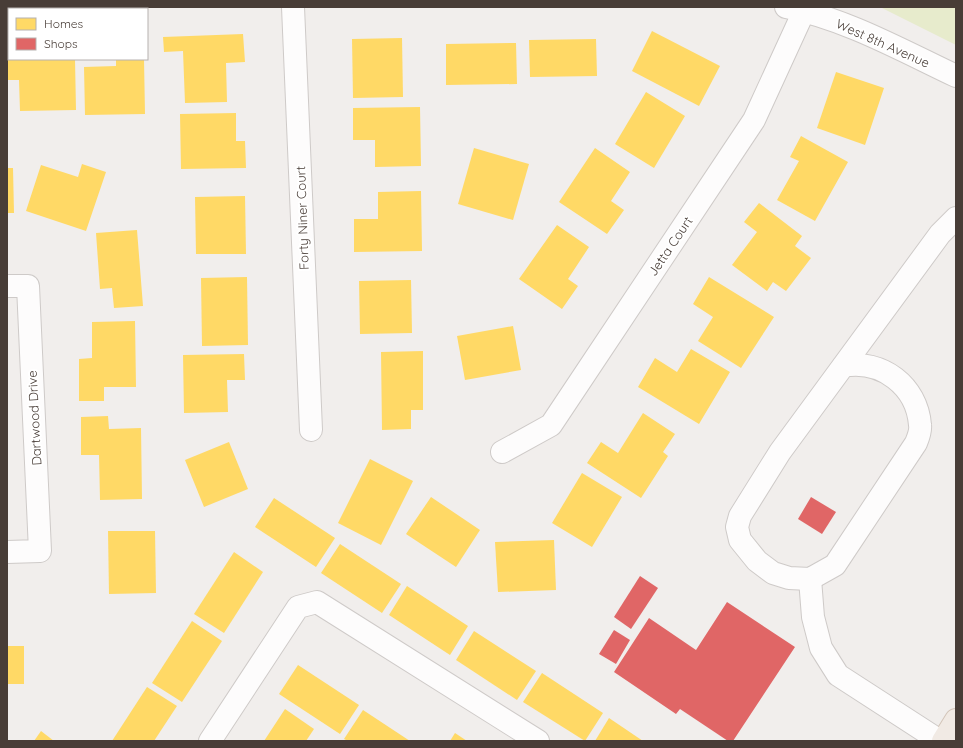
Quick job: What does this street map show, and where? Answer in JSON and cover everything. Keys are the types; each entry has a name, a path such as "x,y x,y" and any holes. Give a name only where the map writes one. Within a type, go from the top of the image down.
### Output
{"main road":[{"path":"941,741 956,720"}],"street":[{"name":"Forty Niner Court","path":"293,7 311,430"},
{"name":"West 8th Avenue","path":"795,9 847,16 956,76"},
{"name":"Jetta Court","path":"502,452 551,425 754,120 795,9"},
{"path":"843,366 854,364 870,365 892,376 906,387 916,407 920,426 916,443 835,564 810,579 789,578 773,573 749,553 740,540 738,527 740,516 780,452 843,366 940,234 956,218"},
{"name":"Dartwood Drive","path":"7,552 40,551 17,286"},
{"path":"810,579 813,617 820,648 838,675 941,741"},
{"path":"210,741 298,607 317,602 538,741"}],"green space":[{"path":"880,7 956,7 956,45"}],"building: Homes":[{"path":"652,31 720,66 699,106 632,71"},
{"path":"243,34 245,62 226,63 227,102 185,103 183,51 164,52 163,37"},
{"path":"402,38 403,97 353,98 352,39"},
{"path":"596,39 597,76 530,77 529,40"},
{"path":"516,43 517,84 446,85 446,44"},
{"path":"7,48 8,60 75,60 76,110 20,111 19,80 7,80"},
{"path":"116,60 144,60 145,114 85,115 84,67 116,66"},
{"path":"836,72 884,88 865,145 817,128"},
{"path":"646,92 685,116 654,168 615,144"},
{"path":"420,107 421,166 375,167 375,140 353,140 353,108"},
{"path":"236,113 236,141 245,141 246,168 181,169 180,114"},
{"path":"801,136 848,162 815,221 777,200 799,161 790,157"},
{"path":"474,148 529,164 513,220 458,204"},
{"path":"595,148 630,172 611,201 624,210 607,234 559,202"},
{"path":"82,164 106,172 86,231 26,211 41,165 78,177"},
{"path":"7,168 13,168 14,213 7,213"},
{"path":"421,191 422,251 354,252 354,219 378,219 378,192"},
{"path":"245,196 246,254 196,254 195,197"},
{"path":"759,203 802,236 795,246 811,258 786,291 773,282 767,291 732,265 757,232 744,222"},
{"path":"557,225 589,247 568,279 578,286 562,309 519,279"},
{"path":"137,230 143,306 114,308 112,288 100,289 96,233"},
{"path":"247,277 248,345 202,346 201,278"},
{"path":"709,277 774,317 741,368 698,341 713,317 693,304"},
{"path":"411,280 412,333 360,334 359,281"},
{"path":"135,321 136,387 104,387 104,401 79,401 79,359 92,358 92,322"},
{"path":"513,326 521,370 465,380 457,336"},
{"path":"691,349 730,372 699,424 638,387 655,358 677,372"},
{"path":"423,351 423,410 411,410 411,429 382,430 381,352"},
{"path":"244,354 245,380 227,380 228,412 184,413 183,355"},
{"path":"643,413 675,434 663,452 668,456 641,498 587,463 601,442 618,453"},
{"path":"108,416 109,429 141,428 142,499 100,500 99,455 81,455 81,417"},
{"path":"229,442 248,489 204,507 185,460"},
{"path":"370,459 413,481 381,545 338,523"},
{"path":"582,473 622,497 592,547 552,523"},
{"path":"431,497 480,530 456,567 406,534"},
{"path":"274,498 335,538 316,567 255,527"},
{"path":"108,531 155,531 156,593 109,594"},
{"path":"554,540 556,590 498,592 495,542"},
{"path":"340,544 401,584 382,613 321,573"},
{"path":"234,552 263,572 224,633 194,614"},
{"path":"407,586 468,626 450,655 389,615"},
{"path":"192,621 222,641 182,702 152,683"},
{"path":"474,631 536,671 517,700 456,660"},
{"path":"7,646 24,646 24,684 7,684"},
{"path":"298,665 359,705 340,734 279,694"},
{"path":"542,673 603,713 585,741 523,702"},
{"path":"147,687 177,706 154,741 112,741"},
{"path":"285,709 314,729 306,741 264,741"},
{"path":"363,710 410,741 348,741 344,739"},
{"path":"609,718 643,741 595,741"},
{"path":"41,731 54,741 34,741"},
{"path":"455,733 467,741 450,741"}],"building: Shops":[{"path":"811,497 836,512 822,534 798,519"},
{"path":"640,576 658,588 631,629 614,617"},
{"path":"727,602 795,647 733,741 728,741 680,709 676,714 614,672 649,618 696,650"},
{"path":"614,630 630,640 616,664 599,654"}]}
